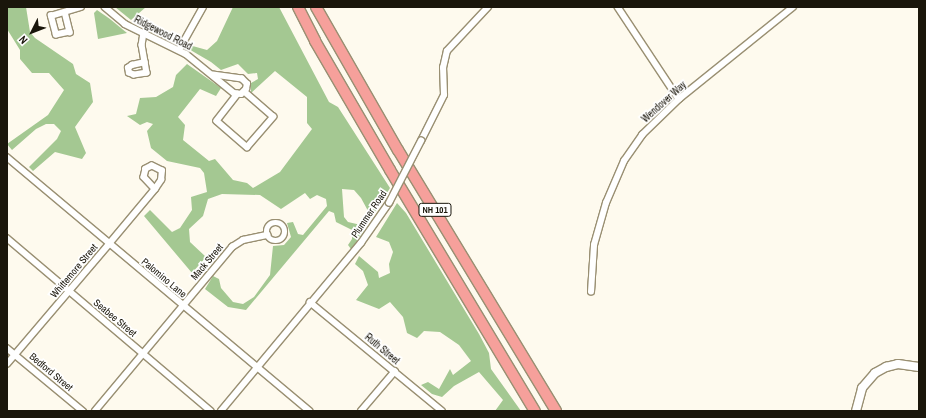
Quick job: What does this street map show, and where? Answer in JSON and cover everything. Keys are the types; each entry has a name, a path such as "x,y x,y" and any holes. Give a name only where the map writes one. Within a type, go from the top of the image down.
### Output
{"highway":[{"name":"NH 101","path":"298,7 315,41 390,170 535,411"},
{"name":"NH 101","path":"316,7 394,144 556,411"}],"street":[{"path":"64,12 70,32 56,35 51,16 64,12 81,7"},
{"name":"Ridgewood Road","path":"105,7 125,24 179,50 213,75 241,93 247,85 242,79 213,75"},
{"path":"179,50 203,7"},
{"name":"Plummer Road","path":"221,411 310,302 361,243 389,204 444,95 443,68 447,51 488,7"},
{"path":"618,7 679,99"},
{"name":"Wendover Way","path":"591,292 594,245 613,182 642,135 679,99 793,7"},
{"path":"144,33 142,45 145,62"},
{"path":"241,93 273,116 247,147 217,121 241,93"},
{"name":"Palomino Lane","path":"7,157 310,411"},
{"name":"Whittemore Street","path":"7,364 154,189"},
{"name":"Mack Street","path":"95,411 232,247 242,240 267,235"},
{"name":"Seabee Street","path":"7,238 211,411"},
{"name":"Ruth Street","path":"310,302 442,411"},
{"name":"Bedford Street","path":"7,348 82,411"},
{"path":"856,411 862,388 875,374 886,366 898,364 919,367"},
{"path":"361,411 395,371"}],"green space":[{"path":"7,7 26,7 30,32 35,38 73,64 76,74 90,83 93,102 75,127 86,153 82,159 55,152 33,171 29,167 57,139 61,131 54,124 46,124 36,129 12,150 7,144 48,115 64,90 49,73 32,73 20,59 20,50 7,29"},
{"path":"115,7 146,7 131,20"},
{"path":"233,7 279,7 329,102 338,107 390,188 371,219 367,218 367,209 361,198 354,190 342,189 344,217 348,222 361,225 364,232 351,249 348,245 352,239 352,230 336,222 334,213 329,211 246,310 228,307 205,289 213,276 219,279 221,288 233,302 243,304 254,297 270,275 273,246 284,245 291,237 287,223 293,222 298,234 303,235 327,206 326,199 317,195 310,199 305,193 281,209 260,195 222,194 208,199 203,216 189,229 190,242 206,257 192,273 144,216 150,210 172,232 180,228 192,210 191,197 207,192 204,173 200,168 167,161 151,148 147,131 153,124 147,122 140,125 127,116 136,114 140,98 156,97 173,87 176,75 187,64 221,88 216,96 200,89 178,117 185,125 183,140 209,161 215,159 233,180 247,183 253,188 280,172 312,129 307,123 307,97 275,71 251,93 251,83 258,79 257,73 248,74 238,64 221,70 211,62 187,48 189,45 207,50 217,41"},
{"path":"97,10 127,33 98,39 94,13"},
{"path":"397,203 406,213 479,334 489,353 491,369 521,411 495,411 503,400 479,372 454,386 442,397 432,394 421,385 428,382 439,389 450,369 453,375 471,361 459,345 440,332 424,331 417,338 407,333 403,317 390,302 379,309 356,300 368,285 363,271 355,264 359,256 378,272 379,278 390,273 389,264 393,252 389,242 376,237"}]}
